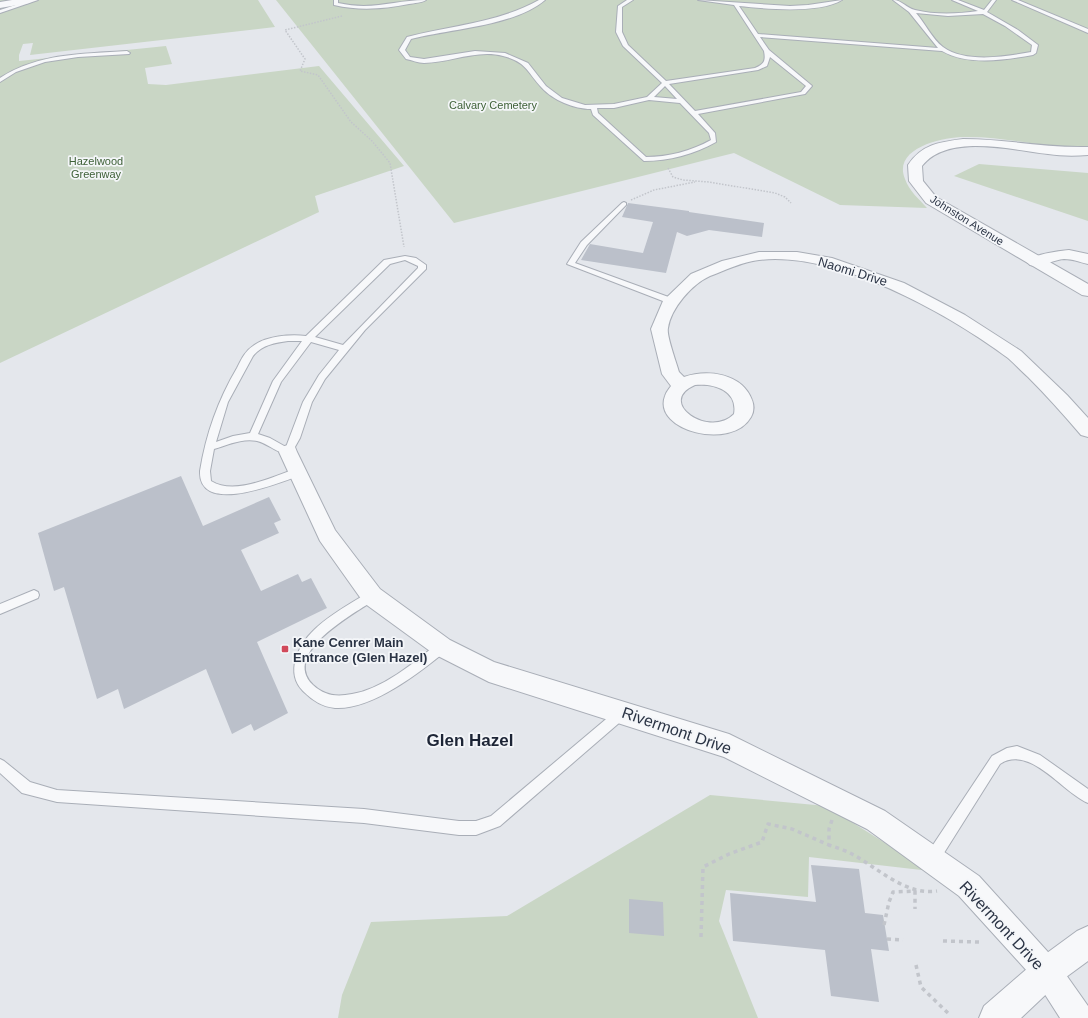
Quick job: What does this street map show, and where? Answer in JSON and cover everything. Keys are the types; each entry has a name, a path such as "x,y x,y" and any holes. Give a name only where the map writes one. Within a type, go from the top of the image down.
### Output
{"street":[{"path":"0,5 28,0"},
{"name":"Johnston Avenue","path":"1088,151 1077,152 1044,150 979,142 946,145 927,152 915,165 916,181 930,200 1035,262 1088,291"},
{"path":"1035,262 1066,254 1081,256 1088,260"},
{"name":"Naomi Drive","path":"681,385 671,374 658,329 671,301 696,277 727,264 759,256 797,256 832,263 899,286 959,319 1015,355 1061,399 1088,430"},
{"name":"Rivermont Drive","path":"288,452 326,535 372,596 442,647 489,671 729,746 876,820 969,886 1046,972 1078,1018"},
{"path":"996,1018 1046,972 1088,942"}],"lane":[{"path":"0,12 36,0"},
{"path":"336,0 336,4 352,9 373,9 424,0"},
{"path":"543,0 510,16 409,38 402,50 408,58 424,61 475,53 503,54 526,64 544,87 560,99 585,107 594,108 614,106 649,98 681,101"},
{"path":"594,108 595,114 644,159 654,159 705,147 714,141 712,133 665,82 626,46 619,32 620,6 631,0"},
{"path":"700,0 790,7 811,7 840,0"},
{"path":"895,0 912,11 943,49 946,50"},
{"path":"756,35 946,50 964,56 990,58 1018,56 1033,53 1035,45 1020,32 985,12 954,0"},
{"path":"912,11 934,15 952,16 985,12 994,0"},
{"path":"1014,0 1088,31"},
{"path":"694,114 803,93 809,86 767,51 735,3"},
{"path":"649,98 665,82 756,69 764,65 768,59 767,51"},
{"path":"0,80 12,71 41,61 76,56 127,53"},
{"path":"624,204 584,244 571,264 671,301"},
{"path":"210,447 238,438 253,436 271,440 288,452 294,443 310,396 343,348 422,269 422,265 416,260 406,258 396,258 387,262 309,338 277,381 253,436"},
{"path":"298,472 257,487 238,490 218,489 208,484 204,475 212,434 224,400 248,356 256,347 265,342 293,337 309,338 343,348"},
{"path":"0,609 34,595"},
{"path":"372,596 322,629 311,640 303,653 300,668 302,682 312,695 327,702 344,702 364,697 419,667 442,647"},
{"path":"0,766 27,788 57,796 364,816 459,828 476,828 495,821 623,712"},
{"path":"932,859 996,760 1006,754 1020,752 1035,759 1088,797"}],"path":[{"path":"373,9 285,30 305,59 300,71 318,75 351,122 372,141 390,163 406,258"},
{"path":"654,159 665,163 673,177 683,180 740,186 776,193 785,197 791,203"},
{"path":"624,204 641,194 654,190 700,181"},
{"path":"830,845 828,829 835,815"},
{"path":"701,937 703,867 729,854 762,842 768,824 792,829 854,855 916,891"},
{"path":"884,925 889,902 894,892 916,891 933,893 942,889"},
{"path":"915,909 916,891"},
{"path":"887,939 903,940"},
{"path":"943,940 979,942"},
{"path":"916,965 921,987 950,1015"}],"green space":[{"name":"Hazelwood Greenway","path":"0,0 258,0 275,27 30,55 33,43 23,44 19,55 19,61 166,46 172,64 145,68 148,84 166,85 319,66 404,166 315,196 319,212 0,363"},
{"name":"Calvary Cemetery","path":"276,0 1088,0 1088,147 1056,146 980,137 944,139 922,146 912,152 906,159 903,168 905,179 909,187 914,195 927,208 840,205 734,153 454,223"},
{"path":"979,164 1088,173 1088,221 954,176"},
{"path":"710,795 826,806 930,871 809,857 808,897 726,890 719,921 758,1018 338,1018 342,995 371,922 507,916"}],"building":[{"path":"628,203 764,223 762,237 709,230 687,236 677,232 666,273 581,260 590,244 643,253 653,222 622,217"},
{"path":"181,476 203,526 269,497 281,520 274,523 279,533 241,550 261,591 298,574 302,582 311,578 327,608 257,642 288,713 254,731 251,724 232,734 206,669 124,709 118,689 97,699 64,587 54,591 38,533"},
{"path":"811,865 859,869 865,913 883,915 889,951 871,949 879,1002 831,996 825,950 733,941 730,893 816,902"},
{"path":"629,899 663,902 664,936 629,933"}],"place":[{"name":"Kane Cenrer Main Entrance (Glen Hazel)","path":"285,649"}],"district":[{"name":"Glen Hazel","path":"470,740"}]}
